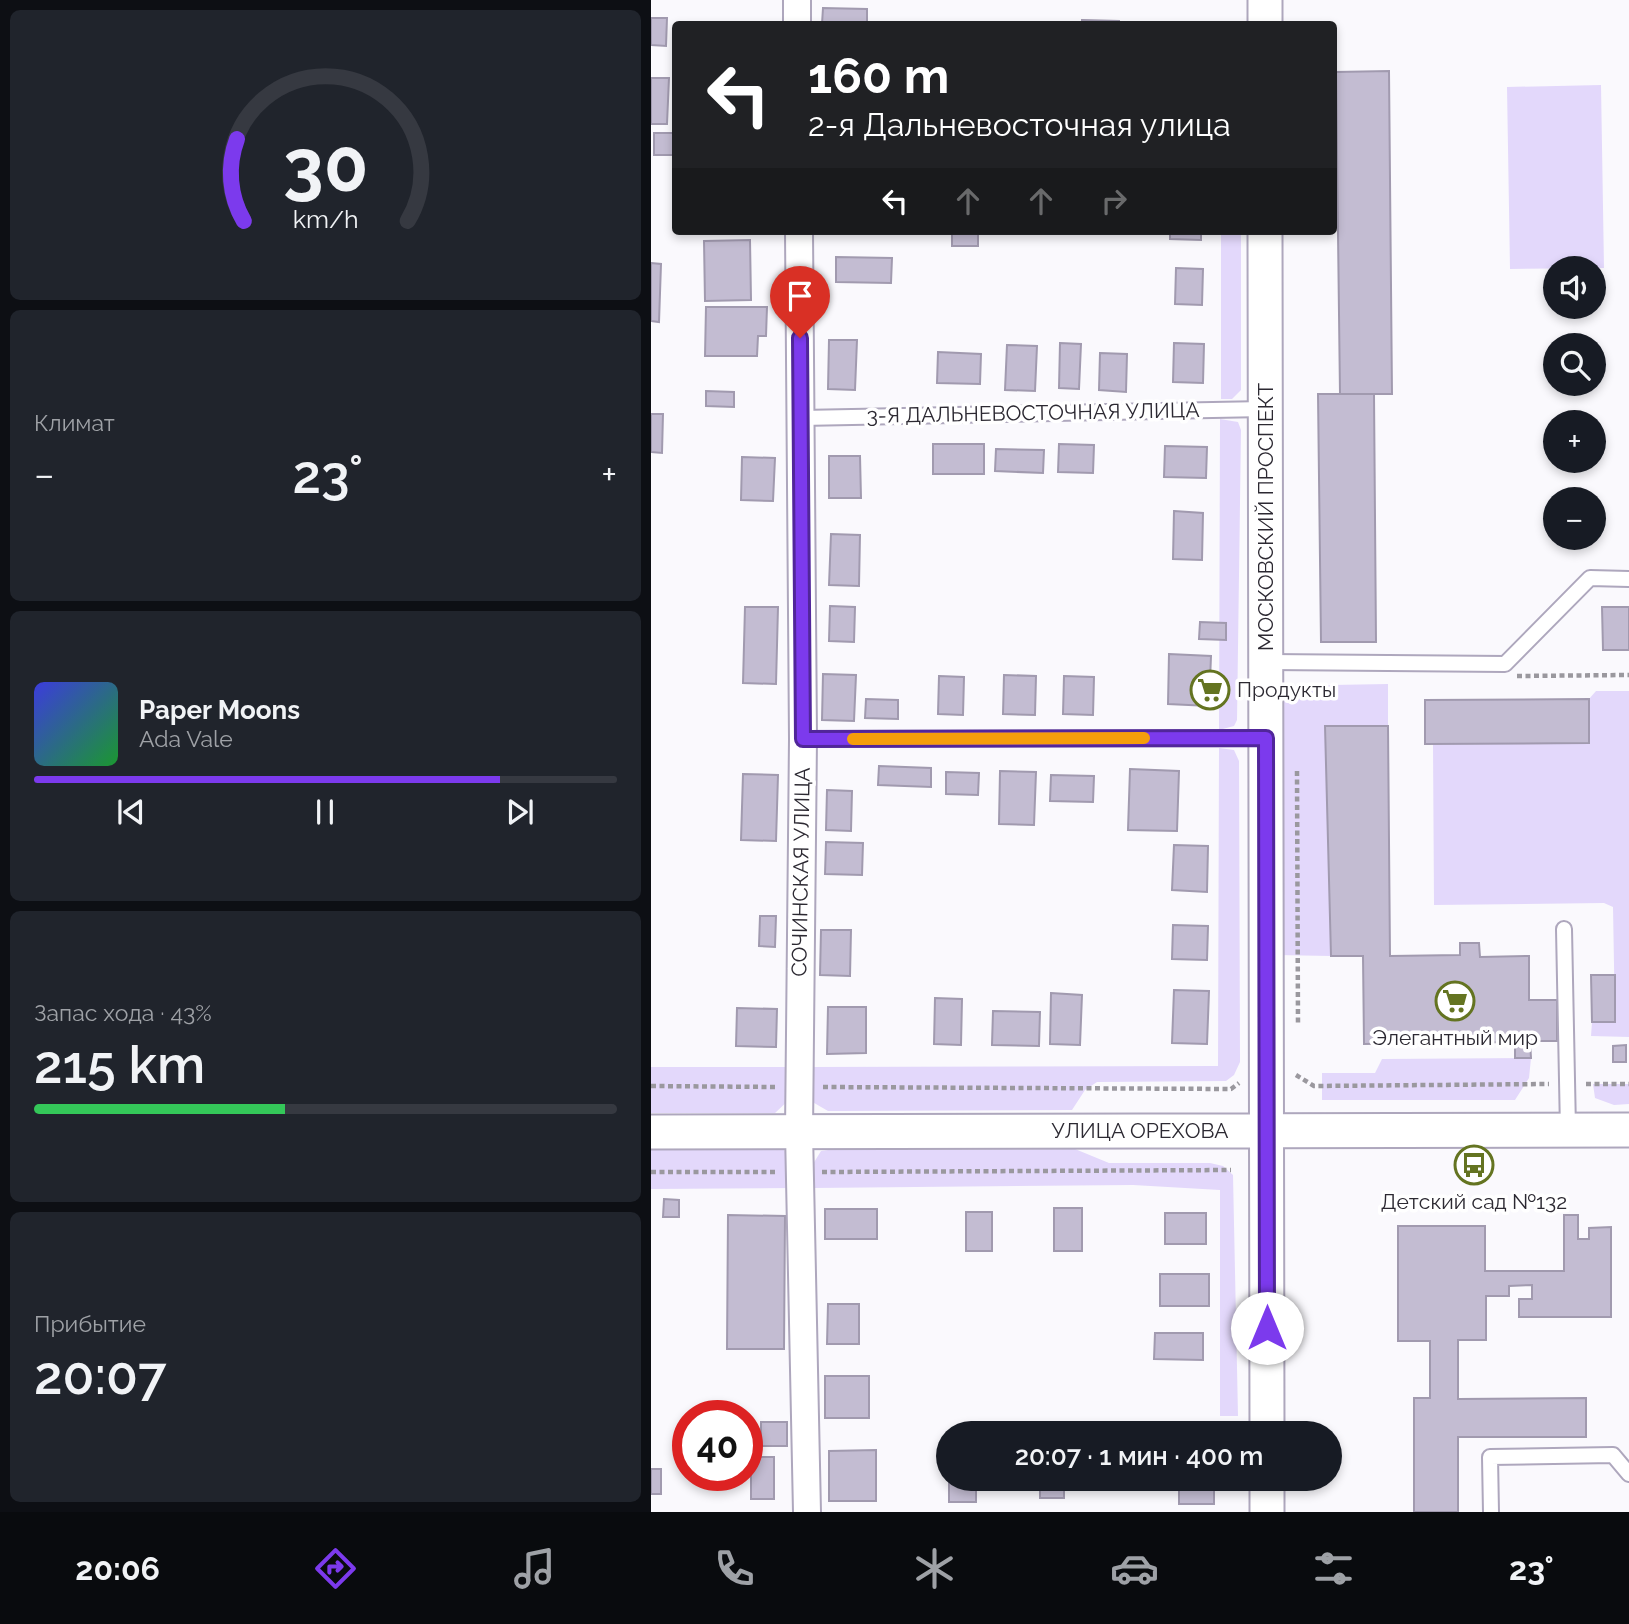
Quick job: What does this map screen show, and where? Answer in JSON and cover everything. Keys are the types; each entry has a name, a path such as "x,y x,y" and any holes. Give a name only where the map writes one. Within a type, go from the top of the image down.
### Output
{"street":[{"path":"797,0 797,21"},
{"path":"1265,0 1265,21"},
{"name":"СОЧИНСКАЯ УЛИЦА","path":"799,235 803,739 799,1132 807,1512"},
{"name":"МОСКОВСКИЙ ПРОСПЕКТ","path":"1265,235 1267,1421"},
{"name":"УЛИЦА ОРЕХОВА","path":"651,1132 1629,1130"},
{"path":"1267,1491 1267,1512"}],"lane":[{"name":"3-Я ДАЛЬНЕВОСТОЧНАЯ УЛИЦА","path":"801,418 1265,409"},
{"path":"1266,662 1505,664 1590,578 1629,579"},
{"path":"803,739 1266,738"},
{"path":"1564,929 1568,1130"},
{"path":"1491,1512 1490,1457 1613,1455 1629,1474"}],"path":[{"path":"1297,762 1297,1037"},
{"path":"1296,1064 1296,1078 1314,1086 1629,1084"},
{"path":"651,1086 1231,1089"},
{"path":"651,1172 1231,1170"}],"shaded area":[{"path":"1601,85 1604,256 1543,256 1543,269 1510,269 1507,87"},
{"path":"1221,235 1241,235 1241,390 1232,399 1221,399"},
{"path":"1220,419 1238,422 1241,430 1237,720 1234,726 1219,730"},
{"path":"1388,684 1388,726 1325,727 1331,956 1276,955 1275,686"},
{"path":"1596,691 1629,691 1629,1037 1591,1036 1592,1022 1615,1022 1613,907 1604,903 1434,905 1433,744 1589,743 1589,699"},
{"path":"1219,748 1234,750 1239,761 1240,1062 1234,1075 1226,1081 1097,1082 1085,1090 1072,1110 828,1111 809,1100 807,1067 1218,1066"},
{"path":"1531,1058 1529,1078 1515,1100 1322,1100 1322,1073 1375,1073 1382,1059"},
{"path":"651,1067 791,1067 791,1098 775,1113 651,1113"},
{"path":"1593,1084 1629,1084 1629,1104 1614,1105 1595,1098"},
{"path":"781,1148 788,1153 791,1188 651,1189 651,1149"},
{"path":"1075,1149 1109,1163 1210,1163 1223,1166 1233,1175 1238,1416 1220,1416 1220,1190 1133,1185 813,1188 813,1164 821,1151"}],"building":[{"path":"823,8 867,9 867,21 822,21"},
{"path":"651,18 667,18 666,46 651,45"},
{"path":"1389,71 1392,394 1340,394 1337,72"},
{"path":"651,78 669,78 667,124 651,124"},
{"path":"654,133 672,133 672,155 654,155"},
{"path":"952,235 978,235 978,246 952,246"},
{"path":"1170,235 1201,235 1201,240 1170,239"},
{"path":"750,240 751,300 705,301 704,241"},
{"path":"836,257 892,258 891,283 836,282"},
{"path":"651,263 661,264 659,322 651,321"},
{"path":"1176,268 1203,269 1202,305 1175,304"},
{"path":"706,307 767,307 766,336 758,336 757,356 705,356"},
{"path":"829,340 857,340 855,390 828,389"},
{"path":"1060,343 1081,344 1079,389 1059,388"},
{"path":"1174,343 1204,344 1203,383 1173,382"},
{"path":"1007,345 1037,346 1035,391 1005,390"},
{"path":"938,352 981,354 980,384 937,383"},
{"path":"1100,353 1127,354 1126,392 1099,390"},
{"path":"706,391 734,392 734,407 706,406"},
{"path":"1318,394 1374,394 1376,642 1321,642"},
{"path":"651,414 663,414 662,453 651,452"},
{"path":"933,444 984,444 984,474 933,474"},
{"path":"1059,444 1094,445 1093,473 1058,472"},
{"path":"1165,446 1207,447 1206,478 1164,477"},
{"path":"996,449 1044,450 1043,473 995,471"},
{"path":"829,456 860,456 861,498 829,498"},
{"path":"742,457 775,458 773,501 741,500"},
{"path":"1174,511 1203,513 1202,560 1173,559"},
{"path":"831,534 860,535 859,586 829,585"},
{"path":"830,606 855,607 854,642 829,641"},
{"path":"745,607 778,607 776,684 743,683"},
{"path":"1602,607 1629,607 1629,650 1603,650"},
{"path":"1200,622 1226,623 1226,640 1199,639"},
{"path":"1169,654 1211,656 1209,706 1168,704"},
{"path":"823,674 856,675 854,721 822,720"},
{"path":"1004,675 1036,676 1035,715 1003,714"},
{"path":"939,676 964,677 963,715 938,714"},
{"path":"1064,676 1094,677 1093,715 1063,714"},
{"path":"866,699 898,700 898,719 865,718"},
{"path":"1589,699 1589,743 1425,744 1425,700"},
{"path":"1325,726 1388,726 1390,956 1460,955 1460,943 1479,943 1480,957 1529,956 1529,1000 1557,1000 1557,1041 1530,1041 1531,1058 1515,1058 1515,1042 1364,1044 1363,956 1331,956"},
{"path":"879,766 931,768 931,787 878,785"},
{"path":"1130,769 1179,771 1177,831 1128,830"},
{"path":"1000,771 1036,772 1034,825 999,824"},
{"path":"946,772 979,773 978,795 946,794"},
{"path":"743,774 778,775 776,841 741,840"},
{"path":"1051,775 1094,776 1093,802 1050,801"},
{"path":"827,790 852,791 851,831 826,830"},
{"path":"826,842 863,843 862,875 825,874"},
{"path":"1174,845 1208,846 1207,892 1172,890"},
{"path":"760,916 776,916 775,947 759,946"},
{"path":"1173,925 1208,926 1207,960 1172,959"},
{"path":"821,930 851,930 850,976 820,975"},
{"path":"1591,975 1615,975 1615,1022 1592,1022"},
{"path":"1174,990 1209,991 1207,1044 1172,1043"},
{"path":"1051,993 1082,995 1080,1045 1050,1044"},
{"path":"935,998 962,999 961,1045 934,1044"},
{"path":"828,1007 866,1007 866,1053 827,1054"},
{"path":"737,1008 777,1009 776,1047 736,1046"},
{"path":"993,1011 1040,1012 1039,1046 992,1045"},
{"path":"1626,1045 1626,1062 1613,1062 1613,1046"},
{"path":"664,1199 679,1200 679,1217 663,1217"},
{"path":"1054,1208 1082,1208 1082,1251 1054,1251"},
{"path":"825,1209 877,1209 877,1239 825,1239"},
{"path":"966,1212 992,1212 992,1251 966,1251"},
{"path":"1165,1213 1206,1213 1206,1244 1165,1244"},
{"path":"728,1215 785,1216 784,1349 727,1349"},
{"path":"1564,1215 1578,1215 1578,1239 1589,1239 1589,1228 1611,1227 1611,1317 1519,1317 1519,1299 1532,1299 1532,1285 1509,1286 1509,1296 1486,1296 1486,1340 1458,1340 1458,1399 1586,1398 1586,1437 1458,1437 1458,1512 1414,1512 1414,1398 1430,1398 1430,1341 1398,1341 1398,1226 1485,1226 1485,1271 1564,1271"},
{"path":"1160,1274 1209,1274 1209,1306 1160,1306"},
{"path":"828,1304 859,1304 859,1344 827,1344"},
{"path":"1155,1333 1203,1333 1203,1360 1154,1359"},
{"path":"825,1376 869,1376 869,1418 825,1418"},
{"path":"763,1422 787,1422 787,1446 763,1446"},
{"path":"876,1450 876,1501 829,1501 829,1451"},
{"path":"763,1457 774,1457 774,1499 751,1499 751,1491 763,1491"},
{"path":"651,1469 661,1469 661,1494 651,1494"},
{"path":"949,1491 976,1491 976,1502 949,1502"},
{"path":"1040,1491 1064,1491 1064,1498 1040,1498"},
{"path":"1179,1491 1214,1491 1214,1504 1179,1504"}],"slow traffic":[{"path":"853,739 1144,738"}],"place":[{"name":"Продукты","path":"1210,690"},
{"name":"Элегантный мир","path":"1455,1001"},
{"name":"Детский сад №132","path":"1474,1165"}],"route":[{"path":"800,338 803,739 1266,738 1267,1328"}]}
